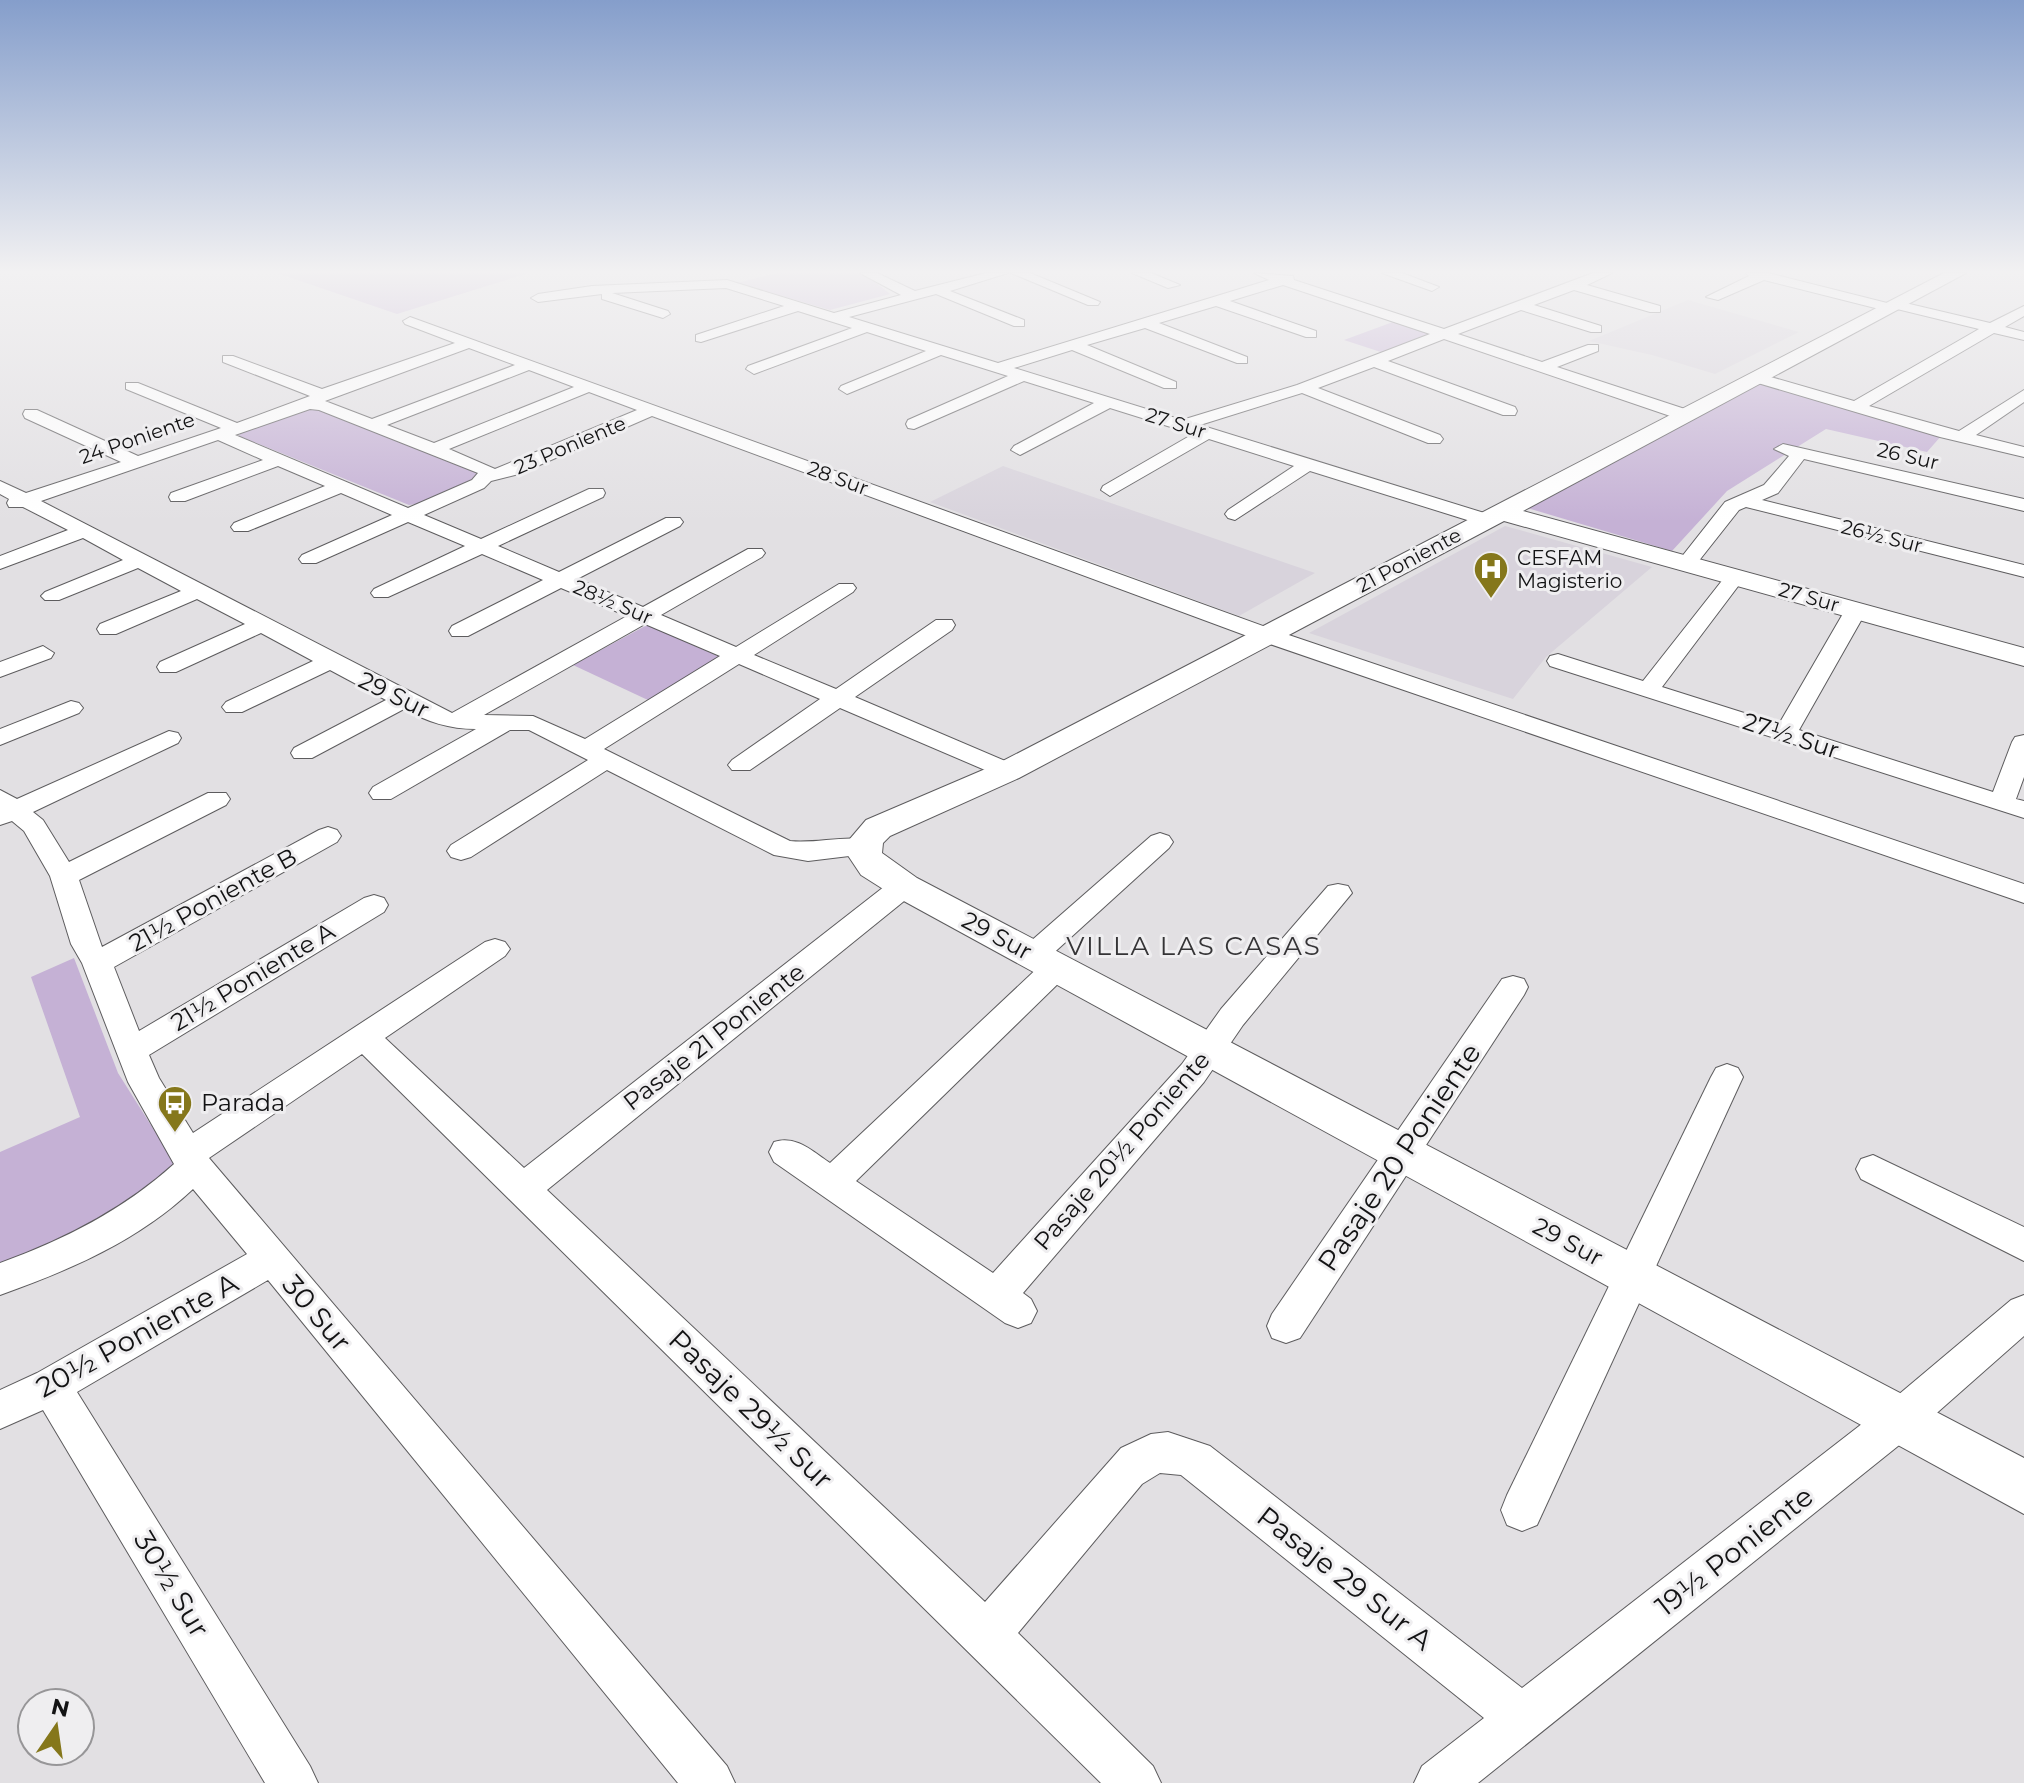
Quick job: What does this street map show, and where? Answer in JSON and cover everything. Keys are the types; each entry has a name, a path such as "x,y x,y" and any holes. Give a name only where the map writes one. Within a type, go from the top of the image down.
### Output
{"street":[{"name":"24 Poniente","path":"0,508 227,431 433,356"},
{"name":"28 Sur","path":"504,356 1266,635 2024,894"},
{"path":"754,369 788,356"},
{"path":"847,389 926,356"},
{"name":"27 Sur","path":"961,356 1308,464 1494,516 1687,563 2024,657"},
{"path":"998,368 1036,356"},
{"path":"1100,356 1170,385"},
{"path":"1232,356 1242,360"},
{"path":"1183,425 1303,388 1385,356"},
{"path":"1512,356 1685,415"},
{"path":"1543,367 1571,356"},
{"name":"21 Poniente","path":"864,847 878,828 1008,771 1798,356"},
{"path":"1855,407 1943,356"},
{"path":"228,359 319,404 483,468 489,476"},
{"path":"1373,361 1509,411"},
{"path":"371,425 528,365"},
{"path":"914,424 1022,376"},
{"path":"1757,378 2024,452"},
{"name":"28½ Sur","path":"132,386 227,431 279,460 1008,771"},
{"path":"433,449 587,387"},
{"path":"1303,388 1434,439"},
{"path":"1961,437 2024,395"},
{"path":"1020,450 1109,402"},
{"name":"23 Poniente","path":"309,559 489,476 513,470 651,410"},
{"path":"31,414 136,462"},
{"path":"1110,490 1208,433"},
{"name":"26 Sur","path":"1741,500 1771,489 1792,451 2024,505"},
{"path":"178,497 279,460"},
{"path":"1235,514 1308,464"},
{"path":"241,527 342,486"},
{"name":"29 Sur","path":"0,487 402,701 456,722 510,720 533,723 784,849 808,852 864,847 864,854 873,867 904,886 2024,1487"},
{"path":"381,593 596,493"},
{"path":"1687,563 1732,506 1741,500"},
{"name":"26½ Sur","path":"1741,500 2024,571"},
{"path":"460,631 673,522"},
{"path":"0,563 81,532"},
{"path":"456,722 755,553"},
{"path":"52,596 137,561"},
{"path":"1647,691 1735,577"},
{"path":"461,851 737,655 846,588"},
{"path":"108,629 196,592"},
{"path":"1785,734 1856,610"},
{"path":"741,765 944,625"},
{"path":"168,667 259,626"},
{"path":"0,670 43,653"},
{"name":"27½ Sur","path":"1558,661 2013,806"},
{"path":"234,707 328,662"},
{"path":"303,753 402,701"},
{"path":"0,738 71,708"},
{"path":"382,793 510,720"},
{"path":"5,808 169,738"},
{"path":"2013,806 2024,742"},
{"path":"64,876 217,799"},
{"name":"30 Sur","path":"5,808 34,826 64,876 86,944 97,963 144,1082 191,1161 710,1783"},
{"name":"21½ Poniente B","path":"97,963 328,836"},
{"path":"786,1152 832,1183 1160,842"},
{"name":"Pasaje 21 Poniente","path":"523,1189 904,886"},
{"name":"Pasaje 20½ Poniente","path":"832,1183 1007,1304 1193,1073 1232,1017 1338,893"},
{"name":"21½ Poniente A","path":"132,1050 374,905"},
{"path":"0,1279 66,1256 139,1215 165,1195 191,1161 364,1037 495,949"},
{"name":"Pasaje 20 Poniente","path":"1286,1326 1513,987"},
{"name":"Pasaje 29½ Sur","path":"364,1037 987,1635 1136,1783"},
{"path":"1522,1510 1727,1077"},
{"path":"1873,1169 2024,1245"},
{"name":"20½ Poniente A","path":"0,1410 51,1386 272,1259"},
{"name":"19½ Poniente","path":"1439,1783 1899,1420 2024,1312"},
{"name":"30½ Sur","path":"51,1386 293,1783"},
{"name":"Pasaje 29 Sur A","path":"987,1635 1127,1469 1148,1454 1173,1452 1195,1460 1522,1718"}],"shaded area":[{"path":"1656,356 1751,356 1715,374"},
{"path":"1762,383 1942,435 1927,452 1826,429 1727,491 1672,551 1524,507"},
{"path":"318,408 478,471 476,480 425,503 409,505 239,436 242,429 298,409"},
{"path":"1003,466 1315,573 1239,616 930,502"},
{"name":"CESFAM Magisterio","path":"1505,526 1652,567 1546,657 1513,699 1309,633"},
{"path":"647,625 720,657 650,701 573,665"},
{"path":"74,958 118,1073 178,1168 62,1246 0,1267 0,1152 80,1117 31,977"}],"place":[{"name":"CESFAM Magisterio","path":"1491,600"},
{"name":"Parada","path":"175,1134"}],"district":[{"name":"VILLA LAS CASAS","path":"1194,946"}]}
